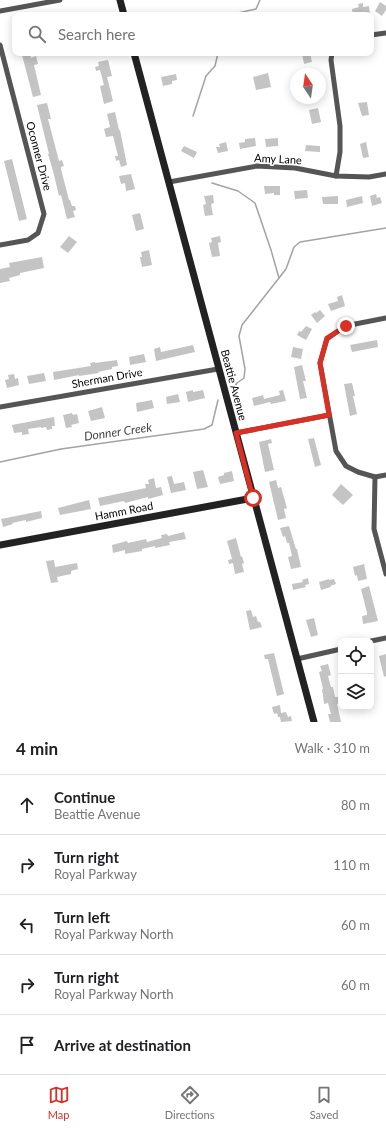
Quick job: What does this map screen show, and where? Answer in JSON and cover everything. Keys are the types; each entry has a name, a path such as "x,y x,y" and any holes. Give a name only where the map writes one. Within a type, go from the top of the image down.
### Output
{"street":[{"path":"0,11 60,0"},
{"path":"120,0 123,12"},
{"path":"374,35 386,33"},
{"name":"Oconner Drive","path":"0,44 44,214 38,233 28,240 0,245"},
{"name":"Beattie Avenue","path":"135,56 314,722"},
{"path":"332,56 340,126 340,152 336,176"},
{"name":"Amy Lane","path":"169,182 257,166 295,168 336,176 369,177 386,174"},
{"path":"386,318 346,326 327,338 320,363 336,451 346,466 358,472 375,477 386,475"},
{"name":"Sherman Drive","path":"0,407 218,369"},
{"path":"236,433 329,415"},
{"path":"375,477 374,530 386,574"},
{"name":"Hamm Road","path":"0,546 253,498"},
{"path":"374,640 386,638"},
{"path":"297,660 338,650"}],"building":[{"path":"380,2 386,6 386,10 382,16 375,11"},
{"path":"363,3 363,7 369,6 370,12 352,12 352,9 359,7 358,4"},
{"path":"22,56 31,56 31,58 36,56 38,64 34,65 41,95 33,97"},
{"path":"303,56 311,56 312,62 304,64"},
{"path":"108,60 112,76 107,77 113,101 104,104 100,86 104,85 100,70 96,71 95,67 99,66 98,62"},
{"path":"268,73 271,87 256,90 253,77"},
{"path":"176,74 177,80 172,81 172,84 163,86 161,77"},
{"path":"367,102 369,115 362,116 358,103"},
{"path":"47,103 51,119 48,119 59,161 62,160 64,166 61,167 61,169 69,200 72,206 75,206 76,210 73,211 75,217 67,219 61,195 59,196 37,105"},
{"path":"318,108 321,122 312,124 309,110"},
{"path":"115,112 127,165 121,167 119,160 116,161 115,156 118,156 113,136 106,137 104,129 110,127 107,114"},
{"path":"255,138 256,146 240,149 239,143 245,142 245,139"},
{"path":"278,138 278,146 266,147 265,139"},
{"path":"226,142 228,151 218,153 216,147 220,147 219,144"},
{"path":"366,142 369,157 363,158 360,144"},
{"path":"306,145 320,146 320,152 305,151"},
{"path":"184,146 197,152 194,158 181,151"},
{"path":"12,159 27,219 19,221 4,161"},
{"path":"131,174 135,189 126,191 125,183 121,184 119,176"},
{"path":"264,186 280,186 280,195 274,195 274,193 265,194"},
{"path":"307,190 308,198 295,199 294,191"},
{"path":"376,194 377,198 380,197 382,203 372,206 370,196"},
{"path":"213,195 214,203 211,204 213,215 205,216 203,205 206,204 204,196"},
{"path":"338,196 338,204 323,204 322,197"},
{"path":"362,196 363,203 347,207 346,200"},
{"path":"140,213 144,229 136,231 132,215"},
{"path":"69,236 77,242 68,253 60,247"},
{"path":"220,236 221,242 218,243 220,256 212,257 209,243 212,242 211,238"},
{"path":"149,250 152,265 142,267 140,257 142,257 141,252"},
{"path":"42,257 44,268 20,273 20,275 9,278 10,281 0,283 0,269 10,267 9,263"},
{"path":"342,295 345,306 331,311 328,304 338,301 337,297"},
{"path":"320,310 325,316 317,323 311,315"},
{"path":"306,326 312,329 306,340 297,335 299,331 301,332"},
{"path":"377,340 378,347 352,352 350,345"},
{"path":"193,345 195,352 156,361 154,349 160,347 161,352"},
{"path":"293,347 303,349 301,359 291,357"},
{"path":"144,354 146,362 130,365 129,357"},
{"path":"117,360 118,366 112,367 112,369 98,372 99,373 54,380 53,372 91,366 90,363 95,362"},
{"path":"302,365 306,381 303,381 307,398 300,399 294,367"},
{"path":"44,373 46,381 29,384 27,376"},
{"path":"14,374 15,379 18,378 19,385 7,388 5,380 9,379 8,375"},
{"path":"352,383 357,414 350,416 344,384"},
{"path":"193,390 193,392 203,390 205,398 188,402 186,392"},
{"path":"283,390 286,401 271,404 270,402 254,406 252,398 263,395 264,399 280,395 279,391"},
{"path":"178,394 180,402 167,404 166,397"},
{"path":"152,400 154,408 137,412 136,403"},
{"path":"102,407 105,418 91,421 88,411"},
{"path":"72,413 73,415 77,414 79,423 71,425 72,427 66,428 63,415"},
{"path":"54,417 55,426 52,426 52,429 47,430 46,427 41,427 28,429 29,434 22,435 22,432 14,433 12,425"},
{"path":"314,438 321,465 315,467 308,439"},
{"path":"271,439 272,443 268,444 274,470 265,472 259,442"},
{"path":"203,470 208,487 197,489 193,472"},
{"path":"232,471 234,481 220,484 218,477 224,475 224,473"},
{"path":"172,476 174,484 184,482 186,490 171,493 167,477"},
{"path":"154,478 156,488 161,487 163,495 148,499 148,497 125,503 124,501 100,506 98,498 146,488 145,484 149,484 148,480"},
{"path":"276,480 278,488 281,487 287,508 284,509 286,518 278,520 269,482"},
{"path":"341,484 353,495 343,505 332,495"},
{"path":"89,500 91,509 60,515 58,508"},
{"path":"41,511 42,518 26,522 26,520 12,523 13,524 3,527 1,519"},
{"path":"289,526 297,549 301,567 291,569 288,557 292,556 289,543 287,543 285,536 283,537 280,528"},
{"path":"184,532 186,539 169,542 170,545 155,548 155,546 142,549 142,551 125,554 125,550 113,553 112,545 127,541 128,543 146,539 147,542 162,538 161,535 167,534 168,536"},
{"path":"236,538 244,563 242,564 244,572 235,574 233,563 229,564 228,560 232,559 227,541"},
{"path":"54,560 55,567 77,563 78,569 71,571 71,574 57,577 58,582 51,583 46,561"},
{"path":"364,564 367,579 358,581 353,567"},
{"path":"308,578 309,584 305,585 306,587 293,590 292,584 303,582 302,580"},
{"path":"334,579 336,584 321,590 319,582"},
{"path":"369,586 378,621 363,624 362,616 367,615 367,613 361,589"},
{"path":"251,610 253,617 256,616 262,627 250,630 246,611"},
{"path":"314,618 318,635 311,637 306,620"},
{"path":"274,653 284,694 277,696 268,659 265,659 264,655"},
{"path":"386,654 386,676 384,677 379,656"},
{"path":"328,664 331,675 328,676 331,687 333,687 335,697 338,697 337,704 341,722 330,722 328,714 331,714 328,703 324,704 323,689 319,672 322,671 320,666"},
{"path":"280,705 281,713 286,712 288,717 291,716 292,721 281,722 277,713 274,714 272,707"}],"waterway":[{"name":"Donner Creek","path":"242,12 256,9 260,0"},
{"name":"Donner Creek","path":"193,116 206,76 215,66 217,56"},
{"name":"Donner Creek","path":"212,183 238,191 255,203 279,278 242,325 239,336 245,369 244,378 237,383 233,389"},
{"path":"279,278 286,269 294,247 300,242 386,228"},
{"name":"Donner Creek","path":"0,462 61,449 204,429 212,425 218,400"}],"route":[{"path":"253,498 236,433 329,415 320,363 327,338 346,326"}]}
